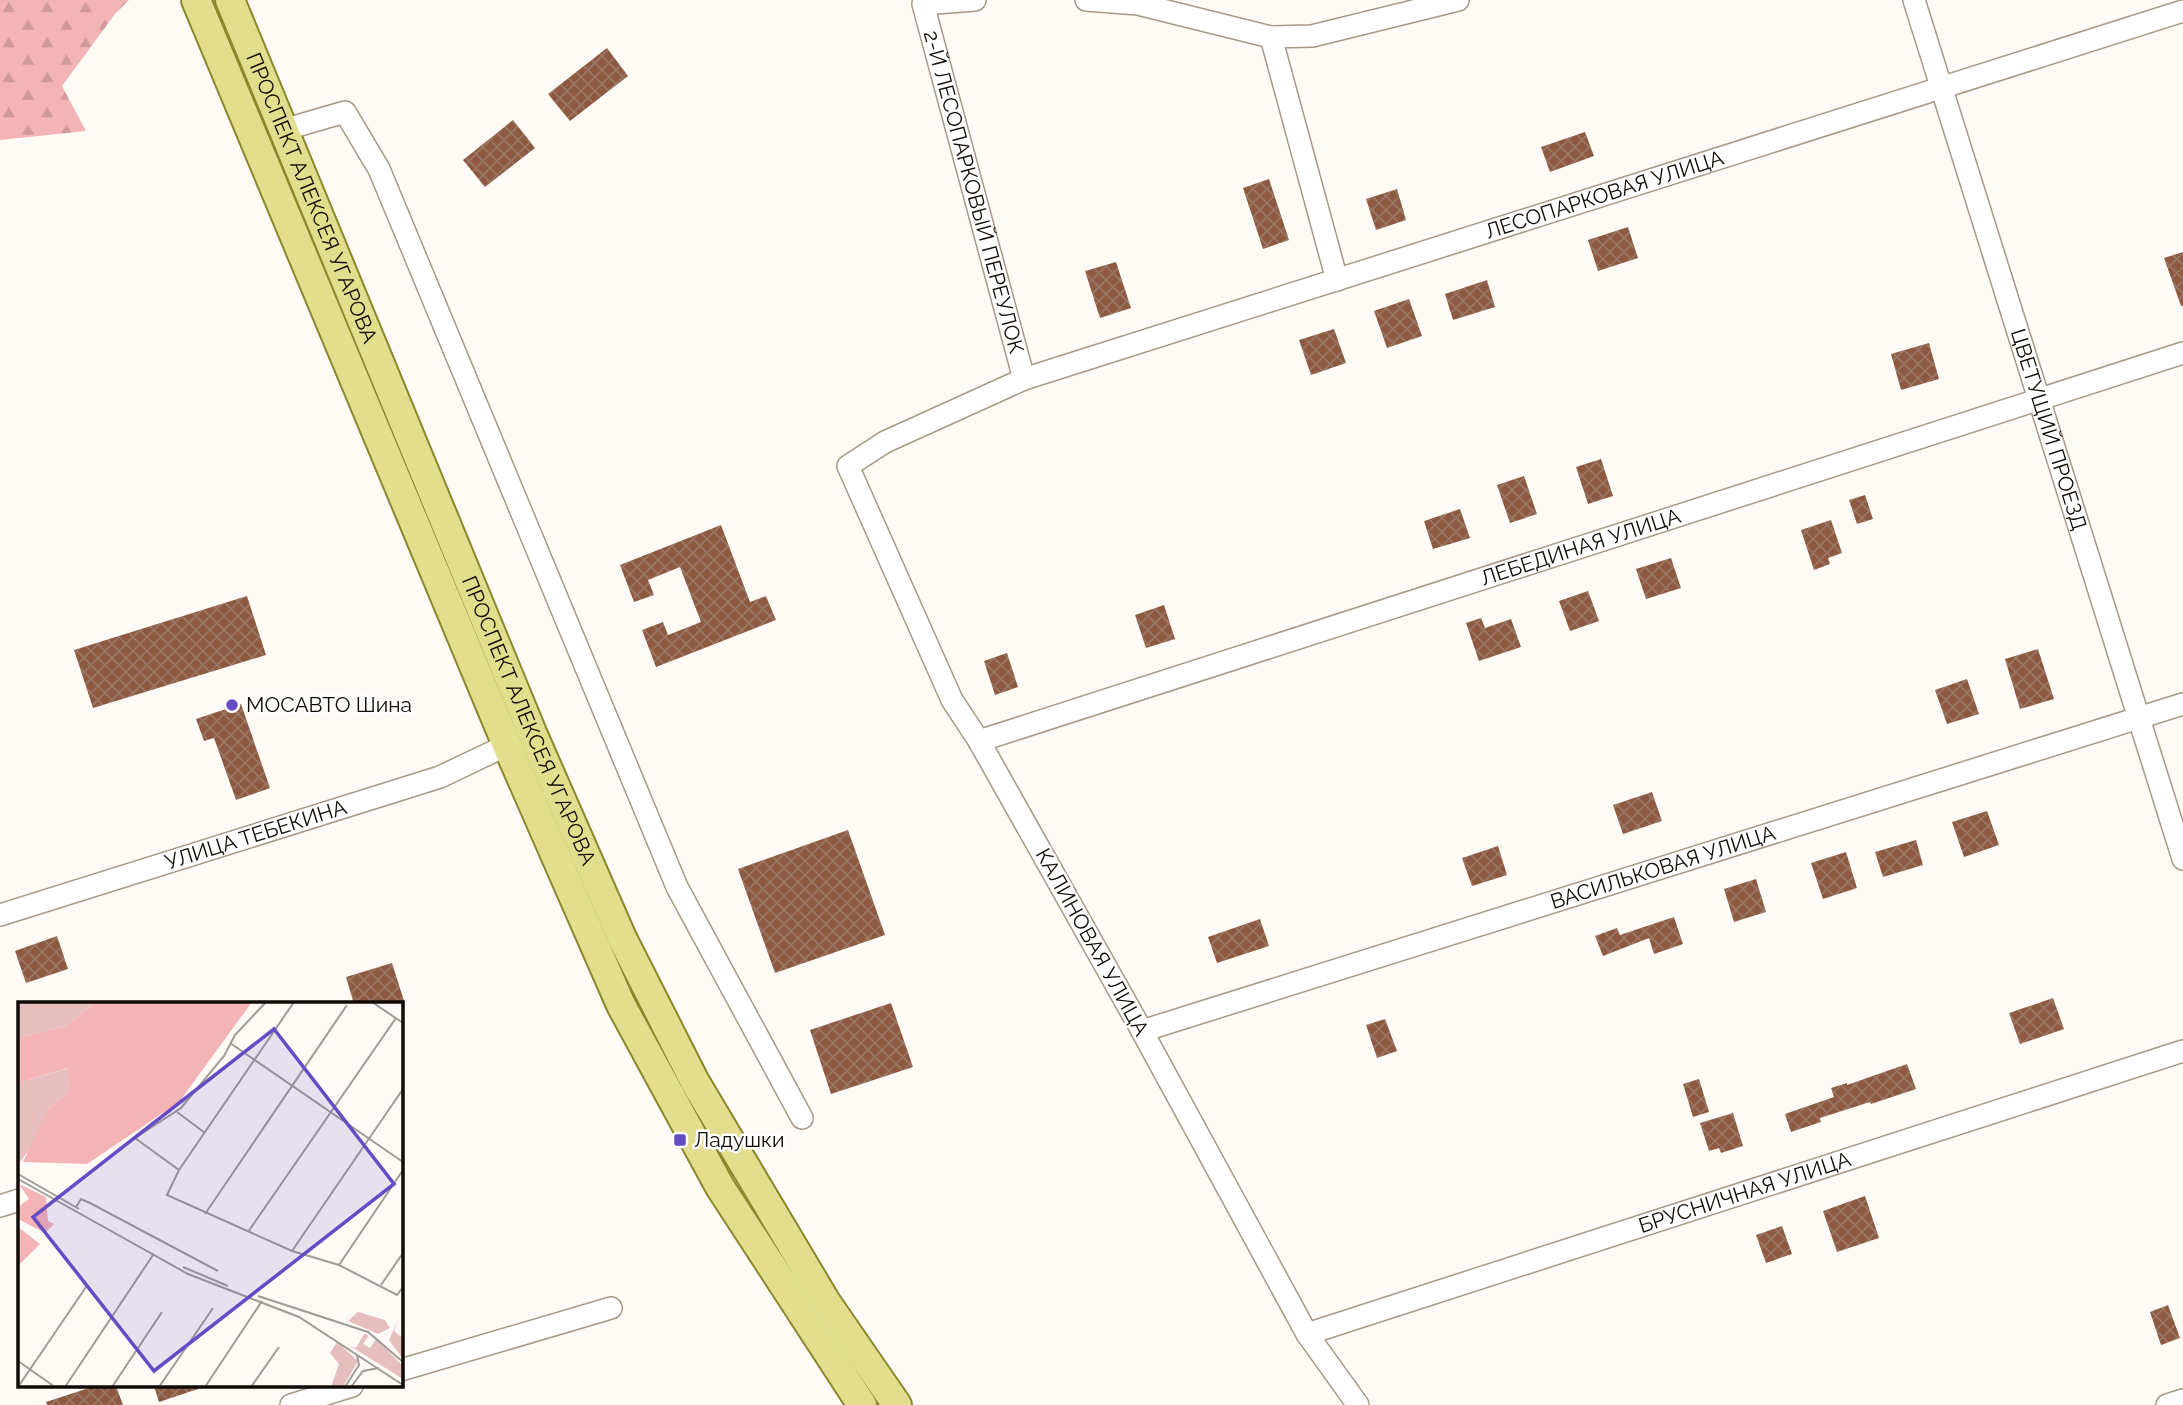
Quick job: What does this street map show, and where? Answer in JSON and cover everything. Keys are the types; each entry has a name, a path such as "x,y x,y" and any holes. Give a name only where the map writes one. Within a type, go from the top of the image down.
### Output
{"main road":[{"name":"ПРОСПЕКТ АЛЕКСЕЯ УГАРОВА","path":"196,0 506,746 621,1005 720,1187 862,1405"},
{"name":"ПРОСПЕКТ АЛЕКСЕЯ УГАРОВА","path":"230,0 533,735 622,938 695,1082 826,1302 897,1405"},
{"path":"506,746 533,735"}],"street":[{"name":"2-Й ЛЕСОПАРКОВЫЙ ПЕРЕУЛОК","path":"975,0 922,4 1024,379"},
{"path":"1086,0 1138,4 1271,37 1312,36 1458,0"},
{"name":"ЦВЕТУЩИЙ ПРОЕЗД","path":"1914,0 2183,859"},
{"name":"ЛЕСОПАРКОВАЯ УЛИЦА","path":"848,466 885,442 1024,379 2183,11"},
{"path":"1271,37 1338,280"},
{"path":"283,130 345,112 379,169 677,887 802,1118"},
{"name":"ЛЕБЕДИНАЯ УЛИЦА","path":"979,741 2183,353"},
{"name":"КАЛИНОВАЯ УЛИЦА","path":"848,466 952,700 979,741 1142,1031 1307,1334 1358,1405"},
{"name":"ВАСИЛЬКОВАЯ УЛИЦА","path":"1142,1031 2183,704"},
{"name":"УЛИЦА ТЕБЕКИНА","path":"0,915 440,777 506,746"},
{"name":"БРУСНИЧНАЯ УЛИЦА","path":"1307,1334 2183,1051"},
{"path":"0,1206 18,1200"},
{"path":"402,1370 611,1308"},
{"path":"291,1405 346,1388"},
{"path":"2167,1405 2183,1400"}],"green space":[{"path":"0,0 129,0 115,14 62,86 86,131 0,140"},
{"path":"207,0 216,0 508,705 501,701"}],"building":[{"path":"607,48 628,76 570,121 548,94"},
{"path":"513,120 535,148 485,187 463,160"},
{"path":"1585,132 1594,156 1550,172 1541,147"},
{"path":"1269,179 1289,240 1263,249 1243,188"},
{"path":"1397,189 1406,220 1376,230 1366,199"},
{"path":"1628,227 1638,258 1598,271 1588,240"},
{"path":"2183,252 2183,306 2181,306 2164,258"},
{"path":"1116,262 1131,308 1100,318 1085,271"},
{"path":"1487,280 1495,307 1453,320 1445,294"},
{"path":"1409,299 1422,336 1387,348 1374,311"},
{"path":"1334,329 1346,363 1311,375 1299,340"},
{"path":"1929,343 1939,379 1901,390 1891,354"},
{"path":"1601,459 1613,496 1588,504 1576,467"},
{"path":"1524,476 1537,514 1510,523 1497,485"},
{"path":"1865,495 1873,519 1857,524 1849,500"},
{"path":"1460,509 1470,538 1433,549 1424,521"},
{"path":"1831,520 1842,553 1828,558 1830,564 1814,570 1801,530"},
{"path":"721,525 750,602 766,596 776,620 656,667 642,630 663,622 668,635 701,622 680,567 648,580 654,595 634,602 620,565"},
{"path":"1671,558 1681,588 1646,599 1636,569"},
{"path":"1588,591 1599,621 1570,631 1559,601"},
{"path":"247,596 266,655 93,708 74,650"},
{"path":"1164,605 1175,639 1146,648 1135,615"},
{"path":"1481,618 1485,628 1511,619 1521,647 1479,661 1466,623"},
{"path":"2038,649 2054,699 2020,709 2005,659"},
{"path":"1007,653 1018,687 995,695 984,661"},
{"path":"1967,679 1979,714 1947,724 1935,690"},
{"path":"241,704 270,788 236,800 214,738 204,741 196,719"},
{"path":"1652,792 1662,821 1623,834 1613,805"},
{"path":"1987,811 1999,845 1964,857 1952,822"},
{"path":"848,830 885,935 775,973 738,869"},
{"path":"1916,840 1923,865 1883,877 1875,852"},
{"path":"1498,846 1507,875 1472,886 1462,858"},
{"path":"1846,852 1857,888 1823,899 1811,863"},
{"path":"1756,879 1766,912 1734,922 1724,889"},
{"path":"1674,917 1683,944 1654,954 1649,938 1603,956 1595,936 1617,928 1620,935"},
{"path":"1260,919 1269,946 1217,963 1208,937"},
{"path":"57,936 68,969 26,983 15,951"},
{"path":"392,963 405,1004 353,1002 346,977"},
{"path":"2053,998 2064,1029 2020,1044 2009,1013"},
{"path":"891,1003 913,1067 831,1094 810,1030"},
{"path":"1385,1019 1397,1051 1377,1058 1366,1025"},
{"path":"1907,1064 1916,1089 1820,1118 1821,1122 1791,1132 1785,1114 1834,1097 1831,1088"},
{"path":"1699,1079 1709,1112 1693,1117 1683,1084"},
{"path":"1733,1113 1743,1146 1721,1153 1719,1148 1709,1151 1700,1123"},
{"path":"1865,1196 1879,1238 1837,1252 1823,1211"},
{"path":"1782,1226 1792,1254 1766,1263 1756,1235"},
{"path":"2168,1305 2180,1338 2161,1345 2150,1312"},
{"path":"89,1388 117,1388 123,1405 47,1405 46,1402"},
{"path":"155,1388 201,1388 159,1402"}],"place":[{"name":"МОСАВТО Шина","path":"232,705"},
{"name":"Ладушки","path":"680,1140"}]}
